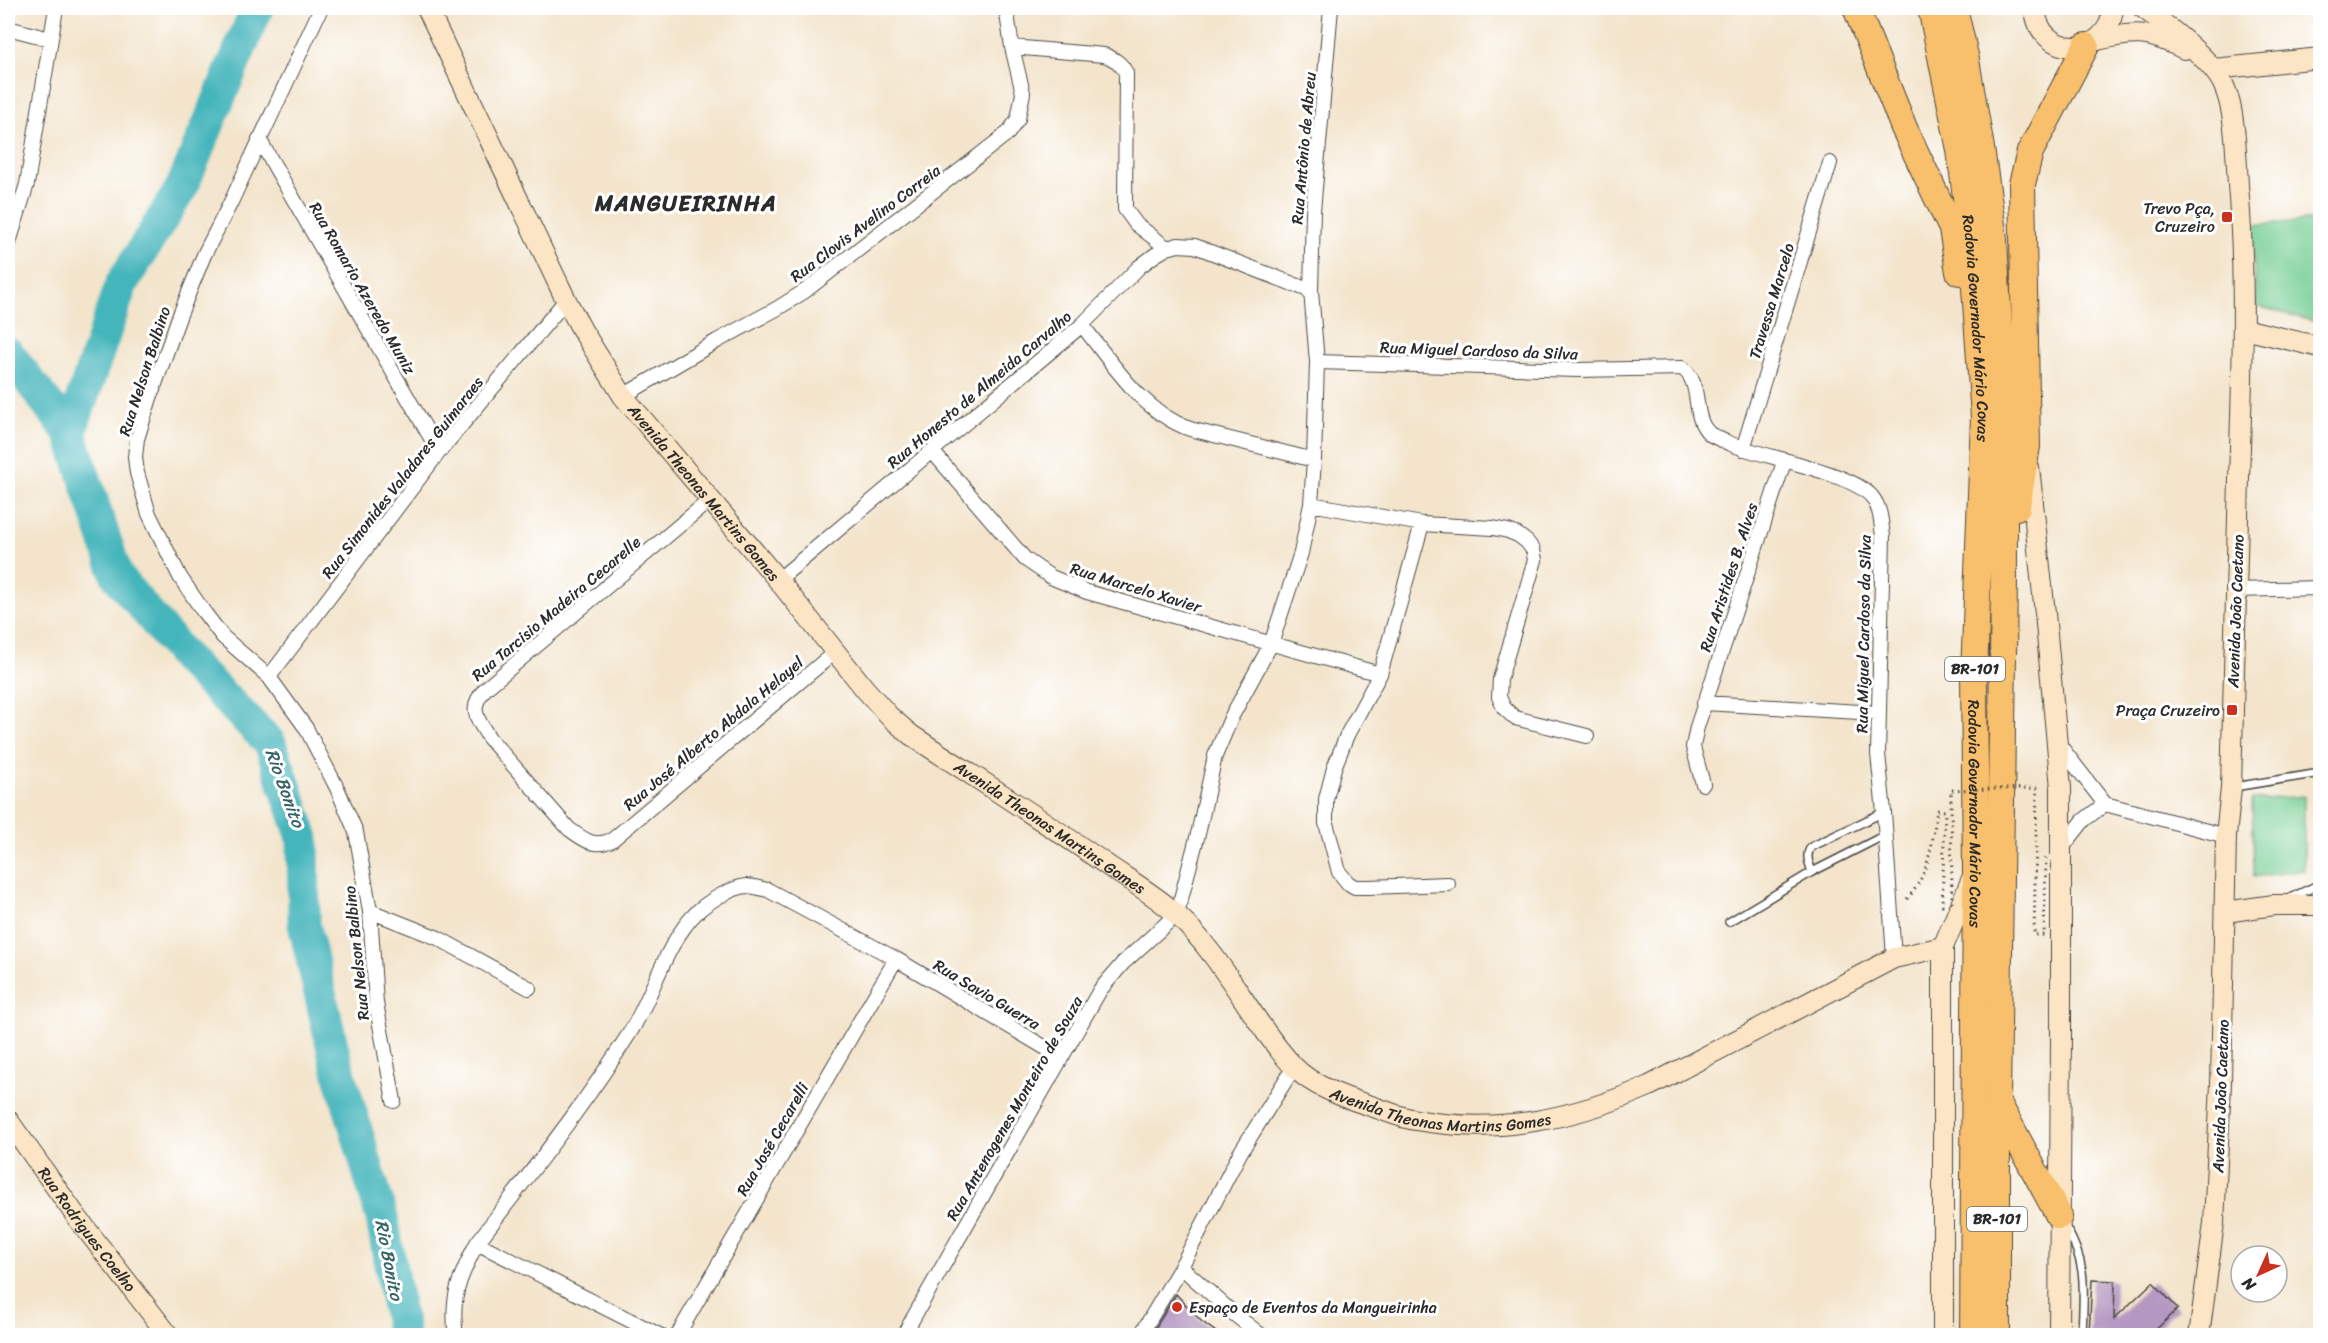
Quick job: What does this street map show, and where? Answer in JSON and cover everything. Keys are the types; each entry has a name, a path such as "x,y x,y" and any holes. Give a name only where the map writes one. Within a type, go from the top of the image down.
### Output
{"highway":[{"path":"1857,8 1904,128 1952,229 1984,417"},
{"name":"Rodovia Governador Mário Covas","path":"1931,8 1956,129 1968,209 1984,417 1974,675 1976,870 1973,1335"},
{"name":"Rodovia Governador Mário Covas","path":"1954,8 1966,60 1994,239 2004,417 1997,1335"},
{"path":"2004,581 2027,446 2022,184 2030,152 2091,43"},
{"path":"1997,1102 2060,1216"}],"street":[{"path":"8,246 27,184 56,8"},
{"name":"Rua Nelson Balbino","path":"321,8 204,255 178,317 137,439 135,457 137,473 149,514 180,577 202,611 224,638 269,677 306,728 337,788 356,832 370,911 376,1003 394,1101"},
{"name":"Avenida Theonas Martins Gomes","path":"427,8 566,300 623,396 711,499 835,652 889,716 911,735 1078,845 1177,914 1203,943 1254,1016 1294,1067 1321,1086 1344,1098 1414,1120 1476,1126 1550,1120 1608,1104 1649,1086 1894,958 1943,947"},
{"name":"Rua Clovis Avelino Correia","path":"623,396 805,291 1008,133 1018,119 1023,93 1006,8"},
{"name":"Rua Antônio de Abreu","path":"1177,914 1199,831 1215,756 1232,716 1271,644 1301,553 1311,504 1317,362 1311,291 1313,211 1331,8"},
{"path":"2035,8 2035,17 2041,29 2050,39 2061,45 2073,47 2126,33 2151,36 2185,50 2214,69 2320,58"},
{"path":"2091,43 2106,31 2113,8"},
{"name":"Avenida João Caetano","path":"2143,8 2165,24 2214,69 2224,85 2235,146 2242,236 2244,328 2230,788 2226,836 2221,1084 2214,1223 2199,1335"},
{"path":"2162,8 2214,69"},
{"path":"8,28 51,39"},
{"path":"1012,47 1104,55 1114,58 1121,65 1126,73 1125,209 1136,224 1167,248 1178,245 1208,250 1311,291"},
{"name":"Rua Romario Azeredo Muniz","path":"259,139 439,452"},
{"name":"Travessa Marcelo","path":"1743,449 1830,164"},
{"name":"Rua Honesto de Almeida Carvalho","path":"778,580 1082,325 1139,267 1167,248"},
{"name":"Rua Simonides Valadares Guimaraes","path":"269,677 439,452 566,300"},
{"path":"1082,325 1137,394 1170,422 1314,460"},
{"path":"2244,328 2320,347"},
{"name":"Rua Miguel Cardoso da Silva","path":"1317,362 1578,370 1682,368 1690,373 1701,420 1712,436 1743,449 1851,482 1872,496 1877,505 1883,536 1877,713 1878,754 1894,958"},
{"path":"2027,446 2061,788 2053,854 2060,1216 2059,1335"},
{"name":"Rua Marcelo Xavier","path":"932,451 1025,559 1050,578 1087,592 1380,674"},
{"name":"Rua Aristides B. Alves","path":"1703,784 1693,747 1704,703 1784,462"},
{"name":"Rua Tarcisio Madeira Cecarelle","path":"612,840 602,844 593,843 582,839 569,829 489,738 476,716 474,709 476,699 711,499"},
{"path":"1311,504 1422,524 1493,528 1518,535 1527,542 1533,550 1535,560 1500,679 1499,697 1504,708 1515,718 1587,736"},
{"path":"1422,524 1380,674 1347,735 1334,768 1326,799 1326,823 1339,872 1348,883 1355,886 1448,884"},
{"path":"2235,590 2320,588"},
{"name":"Rua José Alberto Abdala Helayel","path":"612,840 835,652"},
{"path":"1704,703 1877,713"},
{"path":"2055,740 2105,804 2226,836"},
{"path":"2053,854 2084,820 2105,804"},
{"path":"1943,1335 1943,947 1976,870"},
{"name":"Rua Savio Guerra","path":"456,1335 455,1292 477,1243 596,1086 632,1031 669,951 682,930 699,910 724,894 746,886 768,890 896,959 1061,1057"},
{"path":"2225,912 2274,905 2320,905"},
{"path":"370,911 438,938 529,988"},
{"name":"Rua Antenogenes Monteiro de Souza","path":"903,1335 1061,1057 1110,976 1177,914"},
{"name":"Rua José Cecarelli","path":"677,1335 896,959"},
{"path":"1140,1335 1182,1267 1240,1153 1294,1067"},
{"name":"Rua Rodrigues Coelho","path":"8,1120 76,1216 169,1335"},
{"path":"477,1243 661,1335"},
{"path":"1182,1267 1234,1314 1262,1335"}],"lane":[{"path":"2230,788 2320,773"},
{"path":"1812,872 1808,859 1811,847 1884,812"},
{"path":"1729,922 1812,872 1885,835"},
{"path":"2274,905 2320,884"},
{"path":"2060,1216 2076,1245 2084,1273 2082,1335"}],"path":[{"path":"1891,911 1908,898 1917,887 1925,870 1929,861 1937,810 1945,811 1942,905 1952,905 1951,790 2037,788 2034,935 2044,935 2053,854"}],"green space":[{"path":"2320,220 2320,323 2256,306 2252,225"},
{"path":"2304,796 2304,870 2254,877 2252,800"}],"building":[{"path":"2092,1280 2115,1281 2114,1319 2153,1282 2178,1309 2150,1335 2089,1335"},
{"name":"Espaço de Eventos da Mangueirinha","path":"1176,1294 1201,1321 1220,1335 1151,1335"}],"waterway":[{"path":"70,433 122,283 182,187 257,8"},
{"name":"Rio Bonito","path":"8,353 70,433 117,576 187,660 270,743 303,838 304,924 335,1058 382,1218 403,1336"}],"place":[{"name":"Trevo Pça, Cruzeiro","path":"2227,217"},
{"name":"Praça Cruzeiro","path":"2232,710"},
{"name":"Espaço de Eventos da Mangueirinha","path":"1177,1307"}],"district":[{"name":"MANGUEIRINHA","path":"686,203"}]}
